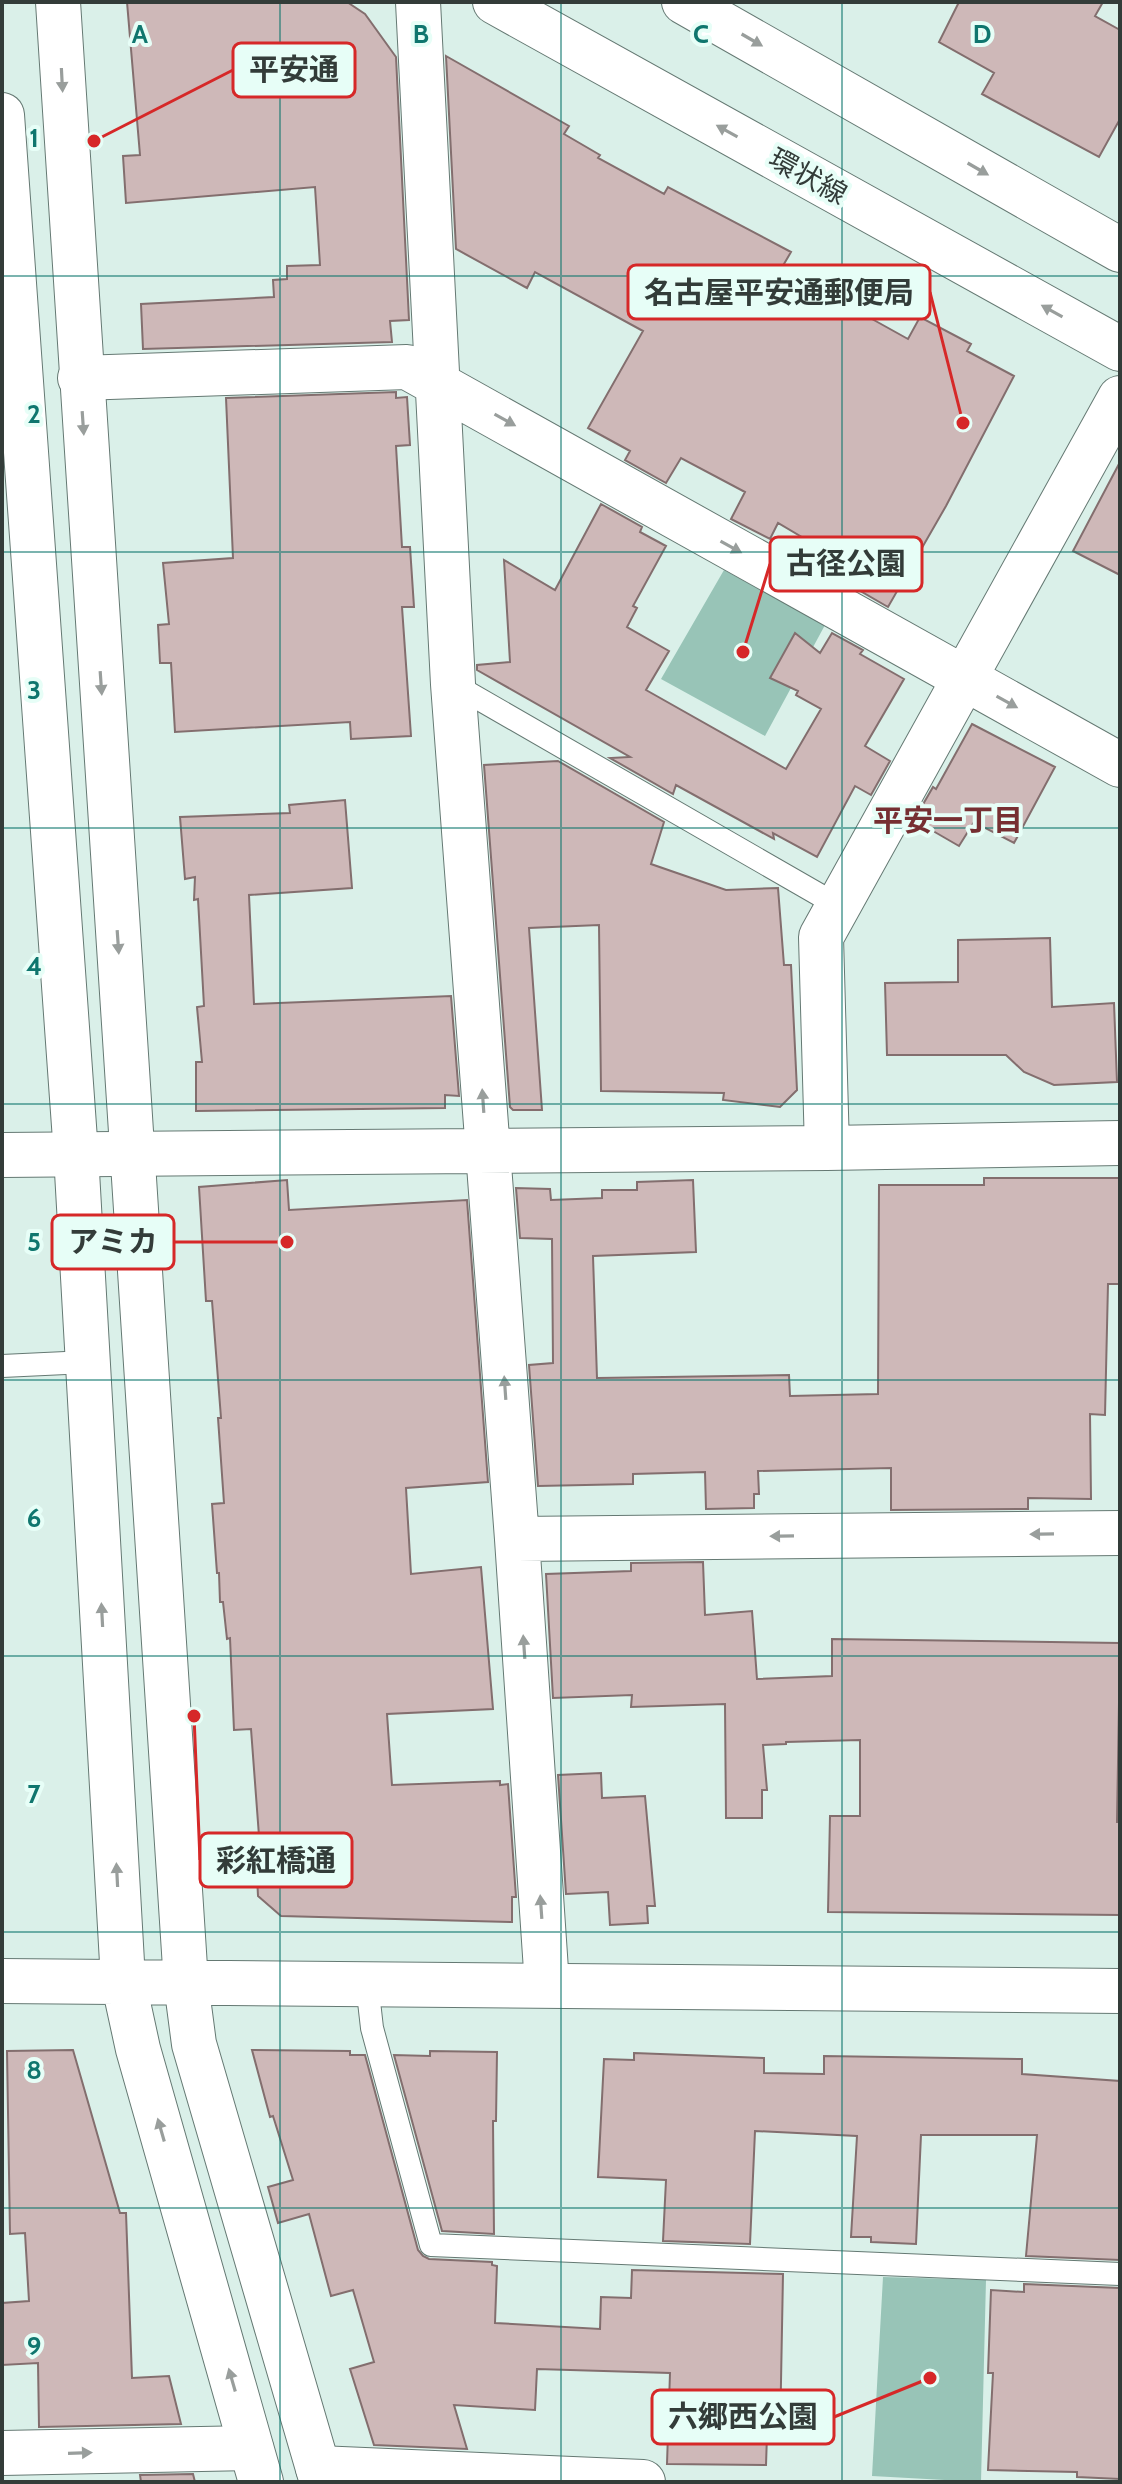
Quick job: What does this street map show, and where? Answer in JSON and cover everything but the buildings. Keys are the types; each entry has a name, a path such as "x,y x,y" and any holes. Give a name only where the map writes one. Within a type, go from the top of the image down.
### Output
{"street":[{"path":"58,2 186,1983 194,2044 320,2475 643,2482"},
{"path":"418,2 453,684 547,1985"},
{"name":"環状線","path":"495,2 1120,349"},
{"path":"702,6 1120,250"},
{"path":"2,115 12,370 76,1154 123,1980 138,2049 256,2465 2,2453"},
{"path":"80,378 407,367 1120,765"},
{"path":"827,1148 821,937 1120,398"},
{"path":"2,1155 1120,1143"},
{"path":"517,1539 1120,1533"},
{"path":"2,1981 1120,1991"}],"lane":[{"path":"453,684 837,905"},
{"path":"2,1366 87,1362"},
{"path":"367,1984 372,2028 431,2245 1120,2274"}],"green space":[{"path":"724,570 825,625 765,736 661,679"},
{"path":"883,2277 986,2280 981,2482 872,2476"}],"place":[{"name":"平安通","path":"94,141"},
{"name":"名古屋平安通郵便局","path":"963,423"},
{"name":"古径公園","path":"743,652"},
{"name":"アミカ","path":"287,1242"},
{"name":"彩紅橋通","path":"194,1716"},
{"name":"六郷西公園","path":"930,2378"}],"district":[{"name":"平安一丁目","path":"948,821"}]}
